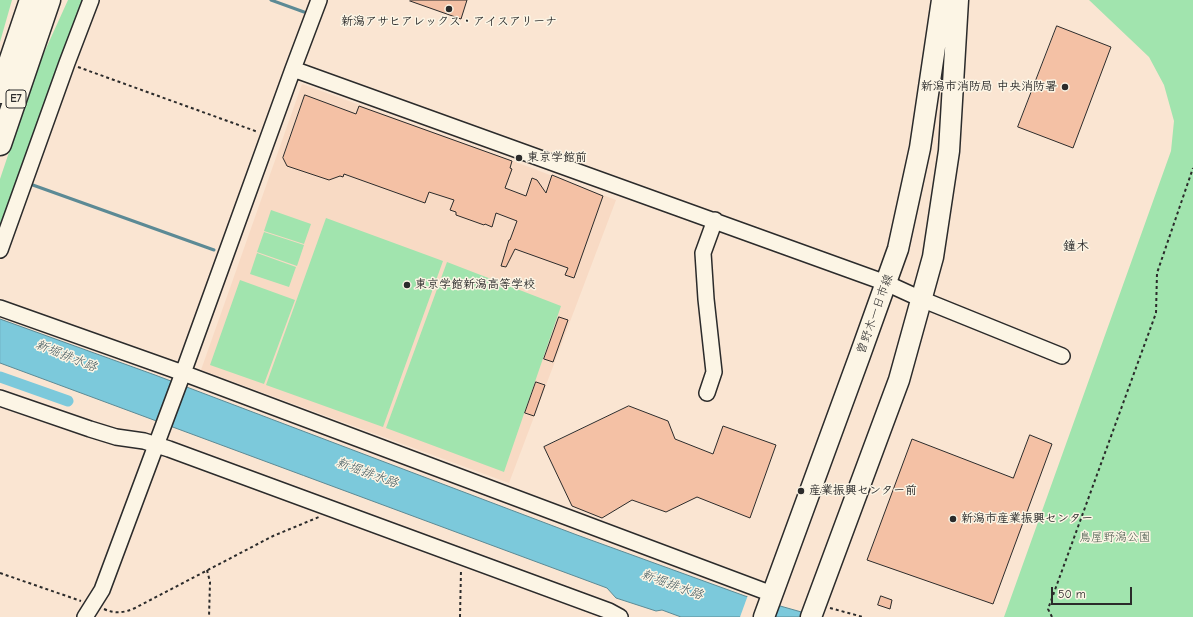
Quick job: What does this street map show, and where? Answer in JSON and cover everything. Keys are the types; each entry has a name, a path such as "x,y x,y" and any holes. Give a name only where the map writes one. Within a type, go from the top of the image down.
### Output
{"highway":[{"path":"1,90 24,0"},
{"name":"E7","path":"1,90 31,0"},
{"name":"E7","path":"0,144 49,0"},
{"path":"31,53 59,0"}],"main road":[{"name":"曽野木一日市線","path":"764,617 898,249 920,148 942,0"},
{"path":"813,610 848,520 899,380 933,257 949,151 958,0"}],"street":[{"path":"0,250 91,0"},
{"path":"89,611 102,590 181,378 269,136 292,68 319,0"},
{"path":"292,68 886,282 921,299 1062,356"},
{"path":"707,393 714,372 706,299 703,253 715,220"},
{"path":"0,308 181,378 771,596"},
{"path":"0,398 116,437 144,441 156,445 462,556 620,617"}],"path":[{"path":"67,63 269,136"},
{"path":"1052,617 1048,609 1156,313 1157,273 1193,168"},
{"path":"0,574 89,611 123,613 273,536 323,516 329,507"},
{"path":"460,617 462,556"},
{"path":"207,570 210,582 209,617"},
{"path":"813,610 863,617"}],"shaded area":[{"name":"東京学館新潟高等学校","path":"302,84 616,200 509,483 201,370"}],"green space":[{"path":"0,0 12,0 0,42"},
{"path":"68,0 89,0 0,229 0,179 38,66"},
{"name":"鳥屋野潟公園","path":"1089,0 1193,0 1193,617 1004,617 1171,151 1174,121 1164,85 1149,57"},
{"path":"271,210 311,224 304,244 264,231"},
{"path":"326,218 443,261 383,427 266,385"},
{"path":"264,232 304,245 297,266 257,252"},
{"path":"257,253 296,267 289,287 250,274"},
{"path":"447,262 561,306 504,472 386,428"},
{"path":"240,280 295,300 264,384 210,365"}],"water":[{"name":"新堀排水路","path":"0,319 155,375 577,535 745,596 819,617 681,617 662,610 656,611 616,598 607,588 0,363"}],"pier":[{"path":"748,595 776,603 770,617 740,617"}],"building":[{"name":"新潟アサヒアレックス・アイスアリーナ","path":"467,0 461,19 410,1"},
{"name":"新潟市消防局 中央消防署","path":"1057,26 1111,47 1073,148 1018,127"},
{"path":"305,95 356,114 359,106 512,161 510,168 512,169 505,188 526,196 532,178 537,180 546,193 552,175 603,196 574,278 565,275 568,268 515,249 506,267 501,266 517,221 496,213 492,227 456,215 456,212 450,210 454,200 429,192 425,203 344,174 343,177 340,176 329,180 287,166 283,158"},
{"path":"559,317 568,320 553,362 544,359"},
{"path":"536,382 545,385 534,416 525,413"},
{"path":"629,406 668,421 675,439 713,454 723,426 776,445 750,518 697,497 666,512 632,500 602,518 572,506 544,447"},
{"name":"新潟市産業振興センター","path":"1030,435 1052,444 993,604 867,560 912,439 1013,478"},
{"path":"881,596 892,600 890,609 878,605"}],"waterway":[{"path":"271,0 304,12"},
{"path":"30,184 214,250"},
{"path":"0,377 68,401"}],"place":[{"name":"新潟アサヒアレックス・アイスアリーナ","path":"449,9"},
{"name":"新潟市消防局 中央消防署","path":"1065,87"},
{"name":"東京学館前","path":"519,158"},
{"name":"東京学館新潟高等学校","path":"407,285"},
{"name":"産業振興センター前","path":"801,491"},
{"name":"新潟市産業振興センター","path":"953,519"}],"district":[{"name":"鐘木","path":"1076,246"}]}
